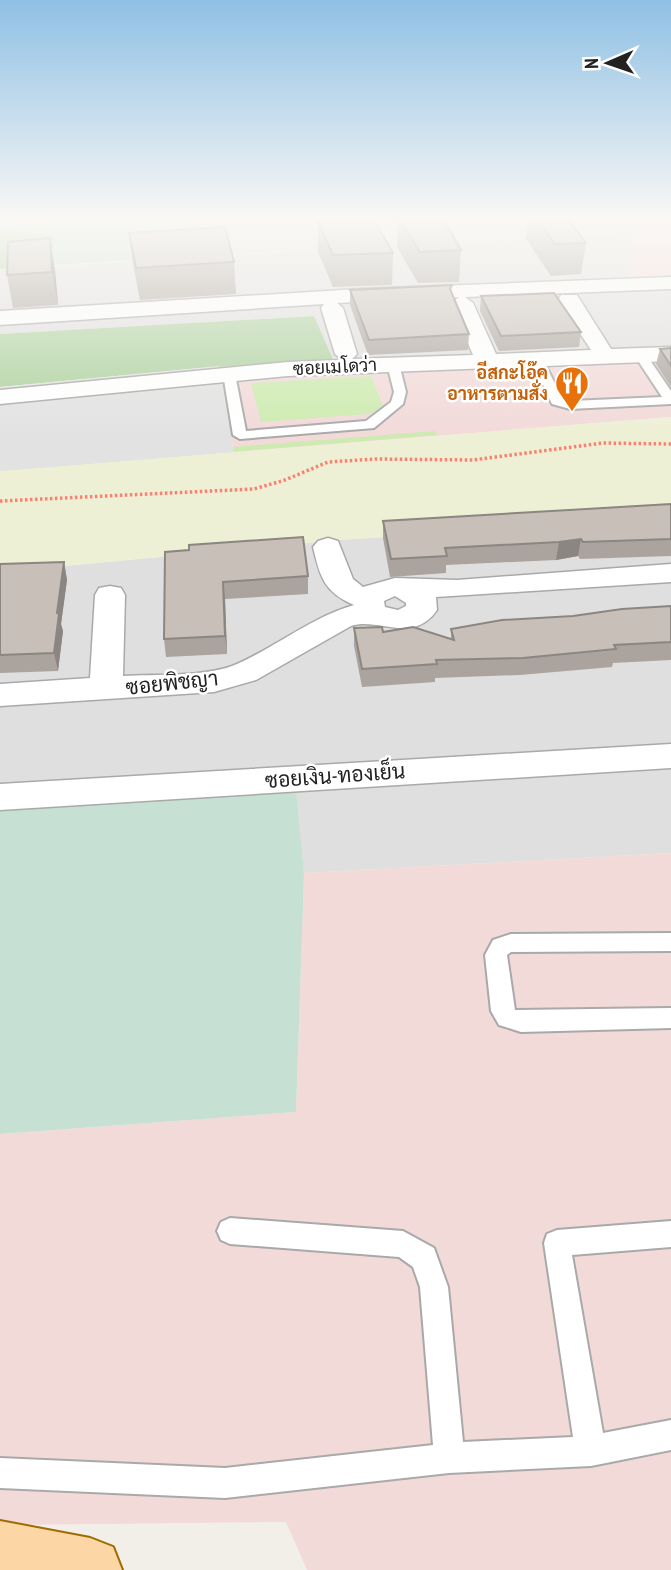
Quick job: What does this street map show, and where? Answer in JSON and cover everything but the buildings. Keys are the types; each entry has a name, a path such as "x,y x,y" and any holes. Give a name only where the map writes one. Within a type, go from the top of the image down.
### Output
{"main road":[{"path":"0,1553 90,1570"}],"street":[{"path":"0,318 340,290"},
{"path":"579,290 670,293"},
{"path":"0,328 332,308 569,300 670,293"},
{"path":"569,300 601,348"},
{"path":"462,303 485,355"},
{"path":"332,308 346,354"},
{"name":"ซอยเมโดว่า","path":"0,397 229,374 393,364 671,354"},
{"path":"328,547 336,580 348,594 369,604 375,615 392,620 472,605 671,591"},
{"name":"ซอยพิชญา","path":"0,695 214,681 244,673 369,604 372,594 386,587 457,589 671,573"},
{"path":"403,587 422,599 421,610 410,618"},
{"path":"106,689 110,595"},
{"name":"ซอยเงิน-ทองเย็น","path":"0,797 671,756"}],"lane":[{"path":"641,356 671,400"},
{"path":"537,359 557,401 570,405 671,400"},
{"path":"229,374 240,435 369,425 397,404 400,392 393,364"},
{"path":"671,942 511,943 501,946 496,955 503,1011 507,1018 521,1022 671,1018"},
{"path":"230,1231 403,1244 424,1258 434,1287 449,1458"},
{"path":"591,1451 572,1353 557,1243 671,1234"},
{"path":"0,1473 225,1483 449,1458 591,1451 671,1435"}],"path":[{"path":"0,501 254,489 328,463 376,459 473,460 603,443 671,444"}],"shaded area":[{"path":"0,290 671,290 671,348 333,359 314,316 0,334"},
{"path":"671,348 671,417 234,452 219,366 333,359"},
{"path":"219,366 234,452 0,471 0,387"},
{"path":"671,519 671,853 304,873 295,790 0,806 0,572 340,540"},
{"path":"671,853 671,1570 307,1570 286,1522 0,1525 0,1134 296,1112 304,873"}],"green space":[{"path":"314,316 333,359 0,387 0,334"},
{"path":"371,376 383,406 380,411 261,422 251,383"},
{"path":"671,417 671,519 340,540 0,572 0,471"},
{"path":"435,431 437,435 0,471 43,462"},
{"path":"296,790 304,873 296,1112 0,1134 0,806"}],"place":[{"name":"อีสกะโอ๊ค อาหารตามสั่ง","path":"572,413"}]}
